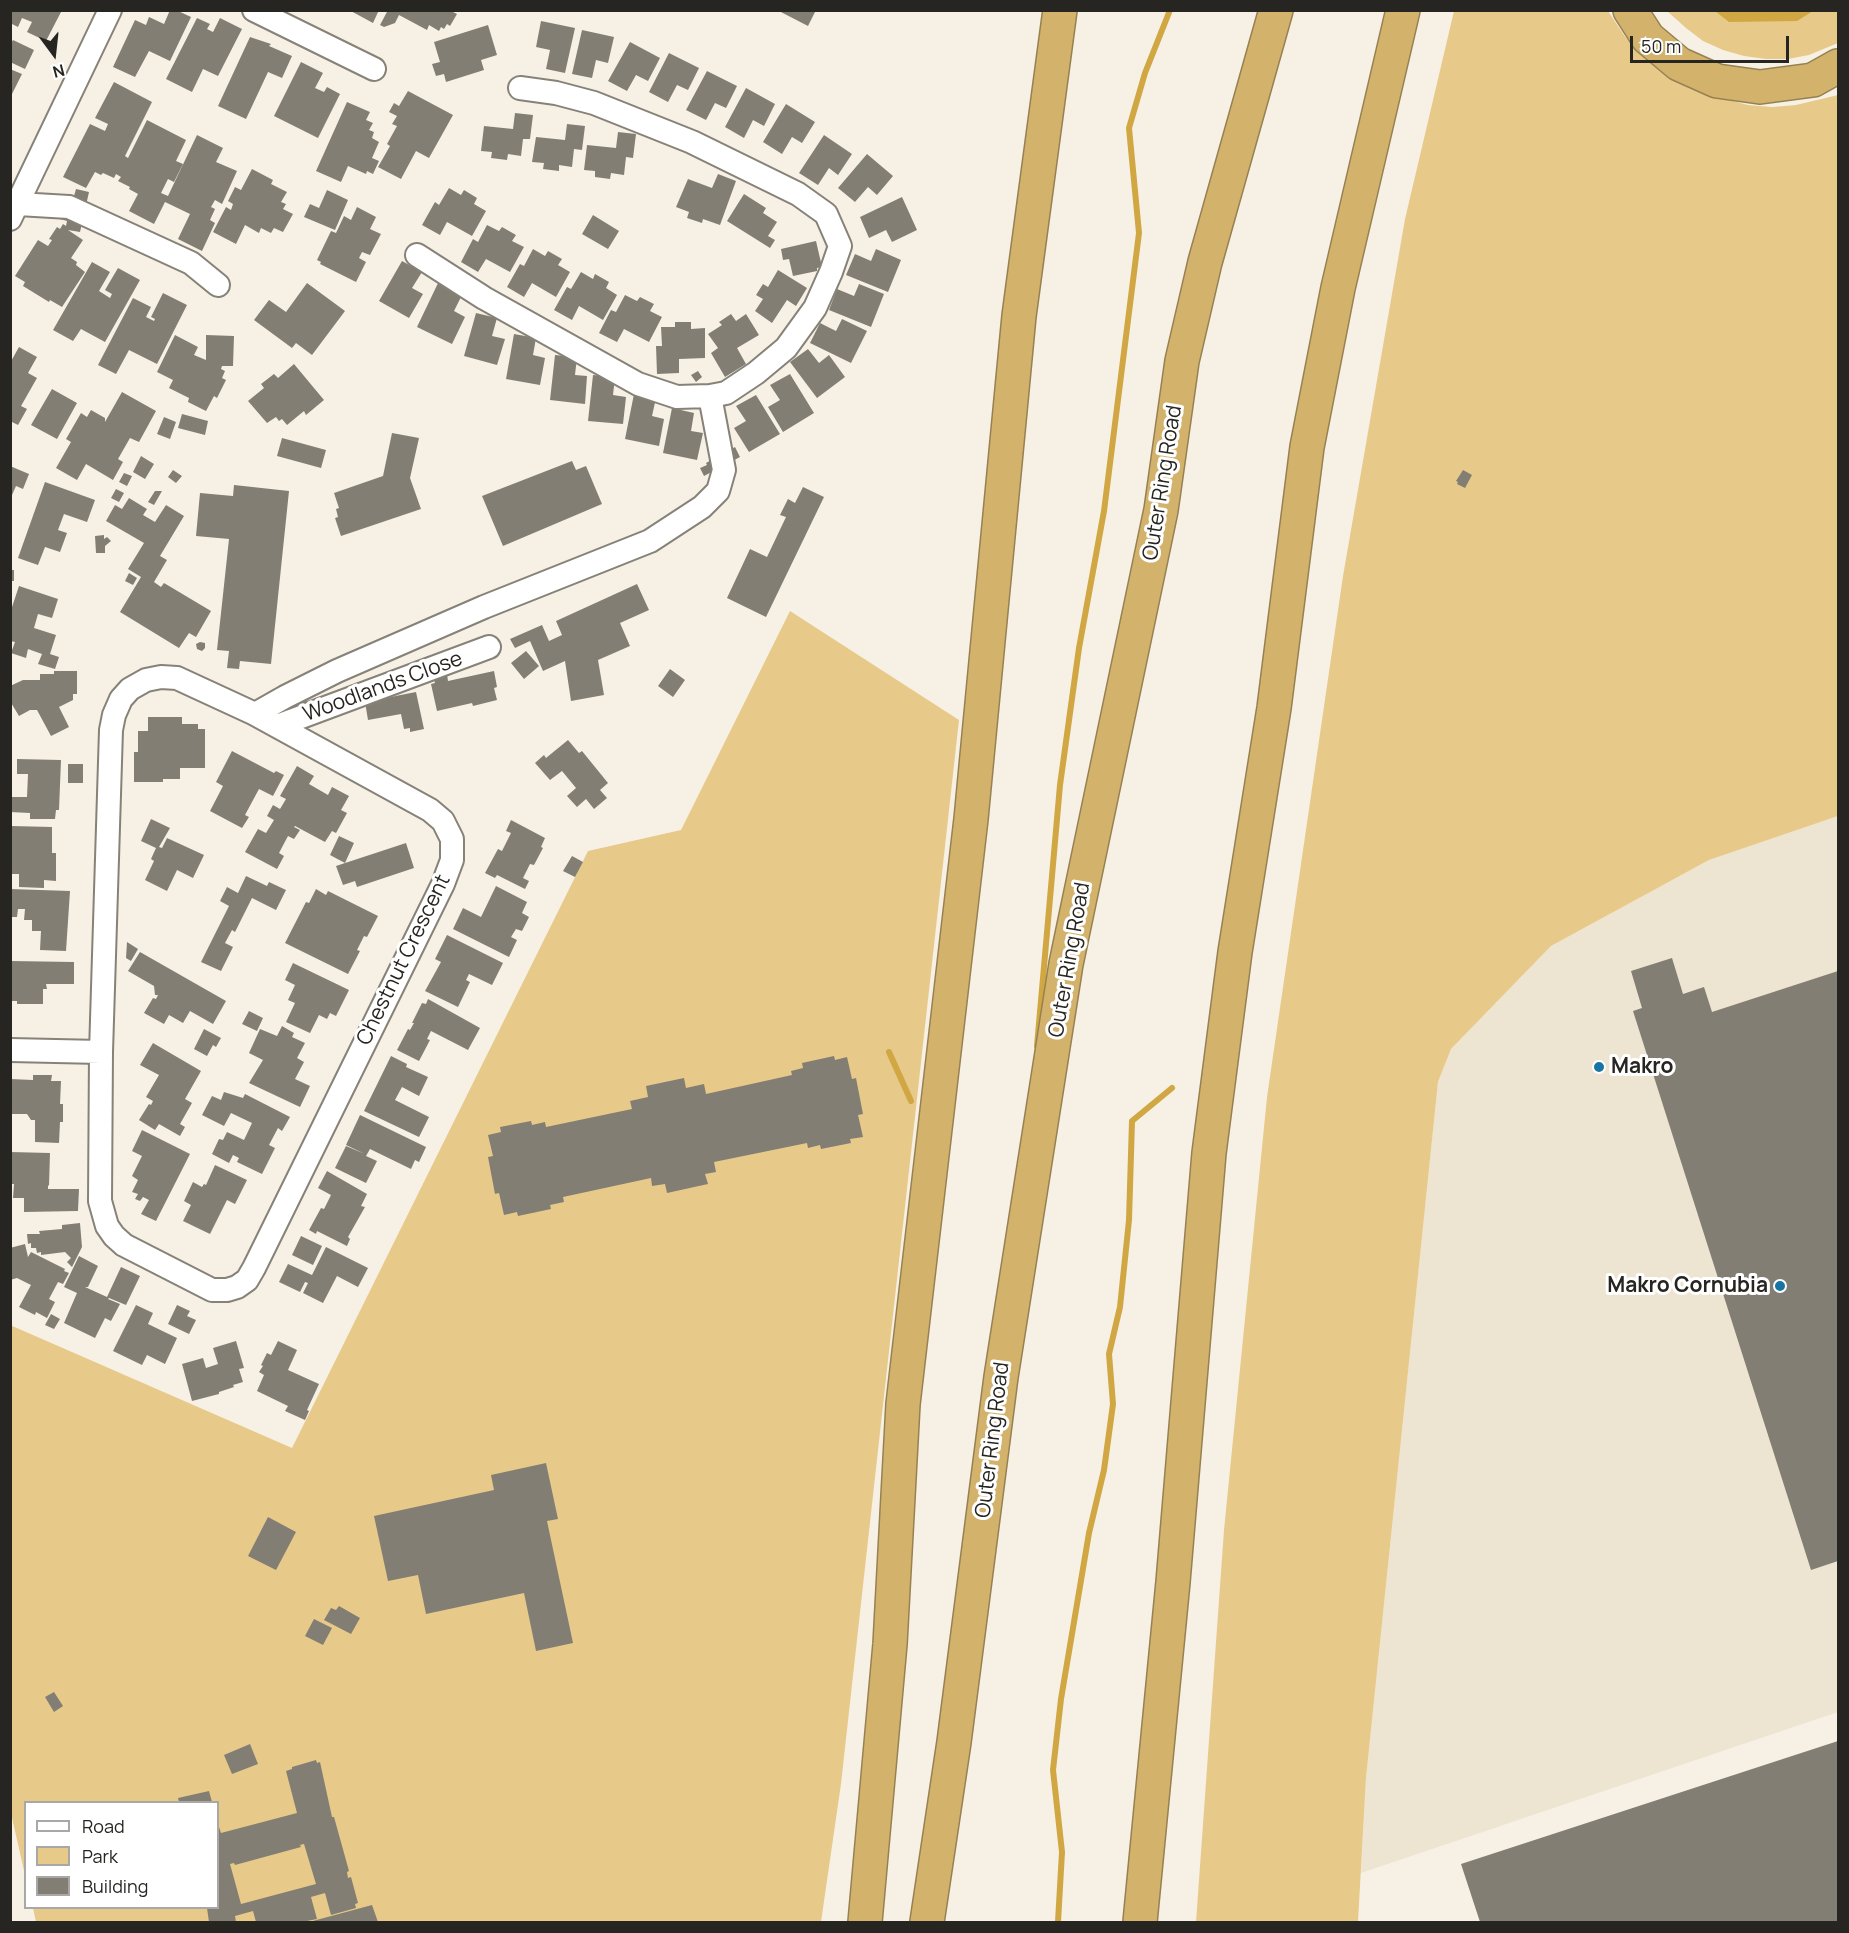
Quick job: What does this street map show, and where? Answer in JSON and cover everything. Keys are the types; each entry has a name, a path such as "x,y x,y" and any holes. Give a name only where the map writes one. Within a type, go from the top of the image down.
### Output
{"highway":[{"path":"865,1923 890,1644 903,1404 971,819 1019,316 1060,10"},
{"name":"Outer Ring Road","path":"927,1923 956,1730 1000,1377 1066,964 1161,510 1182,361 1205,262 1276,10"},
{"path":"1140,1923 1173,1582 1209,1153 1235,952 1274,708 1306,447 1338,288 1403,10"},
{"path":"1630,10 1648,38 1679,64 1717,81 1760,87 1813,80 1839,66"}],"street":[{"path":"14,212 110,10"},
{"path":"254,10 374,69"},
{"path":"417,255 484,298 638,384 677,397 726,393 756,373 786,348 814,308 840,246 826,214 798,194 692,142 594,103 556,93 520,88"},
{"path":"14,212 69,207 191,263 218,285"},
{"path":"255,714 337,671 484,607 650,541 702,507 718,491 724,470 710,396"},
{"name":"Woodlands Close","path":"277,726 489,647"},
{"name":"Chestnut Crescent","path":"161,677 177,678 255,714 430,810 443,821 449,830 452,839 452,860 443,884 248,1280 227,1290 212,1290 124,1245 107,1226 100,1201 101,1052 111,730 121,699 130,689 146,680 161,677"},
{"path":"10,1050 101,1052"}],"shaded area":[{"path":"1715,11 1813,11 1797,21 1729,22"},
{"path":"1838,816 1838,1712 1361,1873 1366,1778 1438,1082 1451,1049 1551,946 1709,860"}],"green space":[{"path":"1454,11 1608,11 1626,38 1661,71 1702,93 1748,105 1772,107 1796,105 1838,95 1838,816 1709,860 1551,946 1451,1049 1438,1082 1366,1778 1358,1922 1196,1922 1224,1530 1267,1097 1343,576 1405,219"},
{"path":"1667,11 1838,11 1838,43 1809,55 1788,59 1744,56 1703,41"},
{"path":"790,611 959,720 841,1784 821,1922 36,1922 33,1909 219,1909 219,1801 24,1801 24,1871 10,1809 10,1325 292,1448 588,851 681,830"}],"building":[{"path":"10,10 57,10 61,12 46,41 27,32 32,22 22,18 18,27 10,23"},
{"path":"170,10 176,10 191,17 170,61 149,51 135,77 113,67 135,20 146,25 149,17 164,24"},
{"path":"349,10 379,10 373,23"},
{"path":"388,10 454,10 453,12 457,14 450,26 447,24 439,31 429,25 427,30 399,15 395,23 384,27 380,25"},
{"path":"777,10 816,10 808,26"},
{"path":"197,18 210,24 207,29 213,32 220,18 242,29 218,76 203,69 192,92 166,79"},
{"path":"541,21 575,28 565,73 546,69 550,50 536,47"},
{"path":"488,25 497,55 481,60 484,70 446,82 444,74 436,76 432,64 440,62 434,42"},
{"path":"582,30 614,37 608,63 596,60 592,78 572,74"},
{"path":"250,37 271,44 269,46 292,56 282,78 268,72 246,119 218,106"},
{"path":"13,40 34,50 25,69 10,62 10,45"},
{"path":"630,42 660,58 648,81 636,75 627,91 608,81"},
{"path":"669,53 699,68 688,90 677,85 668,102 649,92"},
{"path":"301,62 323,73 315,88 324,92 327,87 340,94 318,138 274,116"},
{"path":"10,69 22,74 10,98"},
{"path":"707,71 737,86 726,108 715,103 706,120 686,110"},
{"path":"114,82 152,102 125,156 128,158 147,120 186,140 176,161 183,164 174,182 168,179 161,193 168,196 197,135 223,148 216,162 237,171 222,204 215,200 211,207 215,209 210,220 215,223 202,251 178,239 190,214 165,202 154,224 129,211 138,194 118,181 121,177 116,174 114,178 95,172 86,188 63,177 90,124 105,131 108,124 95,118"},
{"path":"746,88 775,104 764,126 753,120 744,138 725,127"},
{"path":"408,91 453,115 429,158 416,151 401,179 378,167 390,146 387,144 397,126 392,124 397,116 389,112 394,103 399,106"},
{"path":"347,102 370,112 366,120 373,123 369,130 374,132 372,138 379,142 372,158 379,161 373,174 367,171 366,174 348,166 341,182 316,171"},
{"path":"786,104 815,122 802,143 792,137 782,154 763,142"},
{"path":"515,113 533,115 530,139 523,139 521,156 508,154 507,160 491,158 492,152 481,151 484,126 513,129"},
{"path":"567,124 585,126 582,150 574,149 572,167 559,165 559,171 543,169 544,163 532,162 536,137 565,140"},
{"path":"618,132 636,134 633,158 626,157 624,175 611,173 610,179 595,177 595,171 584,170 587,145 616,148"},
{"path":"824,135 852,154 838,175 829,168 818,185 799,173"},
{"path":"867,154 893,176 877,195 868,187 855,202 838,188"},
{"path":"252,169 273,180 271,184 287,192 281,202 286,204 283,209 293,214 283,232 274,228 271,233 261,228 259,233 245,225 236,244 213,232 226,207 231,210 233,204 228,201 235,187 241,190"},
{"path":"718,174 736,181 720,225 703,219 702,223 687,218 689,212 676,207 688,179 712,188"},
{"path":"449,188 461,195 464,190 477,198 474,204 486,211 472,236 447,222 440,235 422,225 435,202 439,205"},
{"path":"76,189 89,192 80,232 68,230 83,240 71,258 85,272 62,307 23,286 25,282 15,276 38,240 48,246 52,240 49,239 57,227 60,229 63,224 66,226 67,221 60,219 66,195 74,196"},
{"path":"327,190 348,200 335,230 304,217 310,204 319,208"},
{"path":"744,194 766,208 763,213 777,222 768,236 775,240 770,248 727,221"},
{"path":"902,197 917,230 892,242 886,230 869,238 860,217"},
{"path":"357,207 376,217 370,229 381,234 370,255 362,252 359,258 366,262 356,282 320,264 321,262 317,260 331,231 336,233 344,216 351,220"},
{"path":"593,215 619,231 608,249 582,234"},
{"path":"487,225 499,231 502,227 516,235 512,241 524,247 510,272 486,259 478,272 461,262 473,239 478,242"},
{"path":"816,241 822,267 817,268 817,271 793,276 789,259 783,260 781,249"},
{"path":"533,249 545,256 548,251 562,259 558,265 570,272 556,297 532,283 524,297 507,287 520,264 524,266"},
{"path":"876,249 901,260 888,292 846,275 855,254 871,261"},
{"path":"402,261 422,272 412,288 423,294 409,318 379,301"},
{"path":"92,262 110,272 99,291 110,298 112,294 105,290 118,268 140,280 105,342 81,329 73,341 53,330"},
{"path":"778,270 807,288 796,306 787,300 772,323 755,311 763,299 756,295 763,284 768,287"},
{"path":"581,272 593,279 595,274 609,282 606,288 617,295 603,320 579,306 572,320 554,310 567,287 571,289"},
{"path":"439,281 463,293 454,311 465,317 452,344 417,327"},
{"path":"307,283 345,311 312,355 296,343 292,348 254,320 269,300 286,312"},
{"path":"859,284 884,294 871,327 829,310 837,289 854,296"},
{"path":"163,293 187,305 157,364 129,350 116,374 98,365 133,298 151,307 146,317 154,321 155,319 151,317"},
{"path":"625,295 637,301 640,297 654,304 650,311 662,317 649,342 624,329 617,342 599,333 611,310 616,312"},
{"path":"476,313 497,318 492,336 505,339 497,365 464,356"},
{"path":"731,314 736,321 746,314 759,335 737,348 746,364 725,377 711,353 718,348 708,334 722,325 719,322"},
{"path":"842,319 867,331 851,363 810,343 820,323 836,331"},
{"path":"675,322 691,322 691,329 705,328 705,358 679,359 679,373 657,374 656,346 662,346 661,327 675,327"},
{"path":"514,334 536,338 533,355 545,358 540,385 506,379"},
{"path":"175,335 198,347 194,355 206,360 206,335 234,336 233,366 222,366 221,369 225,371 222,378 226,380 217,398 214,396 206,411 188,402 189,398 169,388 173,380 157,372"},
{"path":"19,347 37,357 28,373 37,378 21,406 27,409 18,425 10,421 10,363"},
{"path":"808,349 819,363 829,355 845,377 817,398 790,362"},
{"path":"555,355 577,357 575,375 587,376 585,404 550,400"},
{"path":"294,364 324,400 306,415 304,411 287,425 282,419 279,421 276,417 267,423 248,401 264,388 261,384 274,374 278,378"},
{"path":"698,371 702,377 696,382 691,375"},
{"path":"790,374 814,413 783,432 768,407 780,400 770,385"},
{"path":"593,375 615,377 613,395 626,397 623,424 588,421"},
{"path":"52,389 77,403 57,439 31,425"},
{"path":"122,392 156,411 139,442 130,438 118,459 123,462 113,480 86,464 77,480 56,468 71,442 66,439 81,413 87,417 91,410 105,418 105,422"},
{"path":"634,394 656,398 652,416 664,419 659,446 625,439"},
{"path":"756,395 780,434 749,452 734,428 746,421 736,406"},
{"path":"672,408 694,413 691,431 703,433 697,460 663,453"},
{"path":"182,414 208,421 205,435 178,428"},
{"path":"164,417 176,422 170,439 157,434"},
{"path":"392,433 419,438 410,478 421,509 341,536 335,518 338,517 336,509 339,508 334,493 383,476"},
{"path":"282,438 326,450 321,468 277,456"},
{"path":"735,447 740,457 704,476 700,468"},
{"path":"141,456 154,464 145,479 133,472"},
{"path":"572,461 576,470 586,466 602,504 503,546 482,496"},
{"path":"10,466 29,474 23,489 16,486 12,495 10,494"},
{"path":"173,470 182,476 176,483 168,477"},
{"path":"1463,470 1472,475 1465,488 1456,481"},
{"path":"124,473 132,476 127,486 119,482"},
{"path":"45,482 95,500 87,522 64,514 58,530 67,533 60,552 45,547 38,565 18,558"},
{"path":"234,485 289,491 271,664 240,661 239,669 227,668 229,651 217,650 229,539 196,536 200,493 233,496"},
{"path":"803,487 824,497 766,617 727,598 750,549 767,557 786,517 780,515 788,499 795,503"},
{"path":"116,489 124,493 119,502 111,498"},
{"path":"155,491 162,491 154,505 148,502"},
{"path":"129,498 147,509 143,515 155,522 166,505 184,516 160,556 167,560 154,582 161,587 164,583 211,611 196,637 189,633 179,648 120,612 141,577 128,569 144,543 106,521 115,505 122,509"},
{"path":"104,535 104,539 107,537 111,541 105,546 105,553 96,553 95,536"},
{"path":"10,570 14,570 14,581 10,581"},
{"path":"129,573 137,578 133,585 125,581"},
{"path":"637,584 649,610 620,623 630,646 598,660 604,695 571,701 565,661 543,671 530,641 515,648 510,639 542,625 549,641 562,635 556,621"},
{"path":"19,586 58,599 52,618 38,614 34,628 56,635 50,654 59,657 55,669 38,664 42,654 28,649 26,658 11,653 15,642 10,641 10,613"},
{"path":"205,643 202,651 197,649 196,644"},
{"path":"526,651 539,666 524,679 511,663"},
{"path":"670,669 685,680 673,697 658,686"},
{"path":"54,671 77,671 77,694 73,694 73,700 59,707 69,727 51,736 37,710 30,710 19,716 10,701 10,686 23,680 40,680 40,674 54,674"},
{"path":"494,671 497,700 437,711 431,684 435,683 433,677 447,674 448,681"},
{"path":"416,692 424,729 410,732 410,728 404,729 401,714 368,720 365,702"},
{"path":"148,717 182,717 182,724 198,724 198,729 205,729 205,768 180,768 180,779 163,779 163,782 134,782 134,752 138,752 138,731 148,731"},
{"path":"568,740 579,753 582,751 608,783 600,790 607,798 594,809 586,799 577,807 567,796 576,788 562,771 550,780 535,763 544,755 546,758"},
{"path":"232,751 274,773 276,771 284,775 273,796 259,789 245,815 249,817 242,828 210,811 223,786 216,782"},
{"path":"17,759 61,760 59,810 56,810 55,819 30,819 30,813 10,812 10,797 27,797 28,774 17,774"},
{"path":"68,764 83,764 83,783 68,783"},
{"path":"297,766 314,776 309,784 328,795 332,787 349,796 341,810 347,813 336,833 332,831 325,842 295,826 300,830 294,839 288,836 279,853 284,856 277,869 245,852 258,829 266,833 274,820 267,816 273,805 280,809 286,799 280,796"},
{"path":"151,819 170,828 159,847 162,848 167,838 204,855 193,878 177,870 167,891 145,880 154,861 151,859 156,848 141,841"},
{"path":"511,820 545,838 541,847 543,848 534,865 530,864 523,878 529,881 525,889 497,875 495,878 485,873 498,849 502,851 511,833 506,831"},
{"path":"11,826 52,827 52,853 56,853 56,881 44,880 44,888 19,887 19,874 10,874"},
{"path":"339,836 354,843 345,863 330,855"},
{"path":"406,843 414,868 357,887 355,881 343,885 336,866"},
{"path":"572,856 583,862 575,877 563,871"},
{"path":"246,876 267,886 269,882 286,890 276,910 252,898 235,932 232,930 225,943 233,947 221,971 201,962 229,906 220,901 227,887 238,893"},
{"path":"496,886 527,902 522,913 529,917 522,931 516,929 511,937 517,940 509,957 453,929 463,908 481,917"},
{"path":"10,889 70,891 66,951 40,950 41,931 32,931 32,920 24,920 25,909 18,909 17,917 10,917"},
{"path":"316,889 326,895 328,891 378,916 367,937 364,936 357,950 360,951 348,974 285,943 306,902 309,903"},
{"path":"447,935 503,963 492,985 469,974 466,980 470,982 458,1007 425,991 441,962 435,959"},
{"path":"127,942 138,949 131,961 126,958"},
{"path":"140,952 226,1001 213,1024 190,1011 183,1023 169,1015 164,1024 144,1013 153,998 156,999 158,995 155,995 154,986 128,971"},
{"name":"Makro Cornubia","path":"1672,958 1683,994 1704,987 1712,1012 1838,971 1838,1561 1811,1570 1633,1011 1642,1008 1631,971"},
{"path":"10,961 74,962 74,984 46,984 47,989 43,989 43,1004 17,1004 17,1001 10,1001"},
{"path":"293,963 349,990 336,1016 330,1013 327,1019 319,1015 310,1033 286,1022 295,1003 288,1000 295,985 285,980"},
{"path":"428,999 480,1028 468,1050 431,1031 427,1039 430,1040 419,1061 397,1050 408,1029 410,1030 414,1023 412,1023 422,1003 426,1004"},
{"path":"249,1011 263,1018 257,1031 242,1024"},
{"path":"282,1026 294,1033 292,1037 305,1043 297,1058 304,1062 295,1079 310,1086 300,1107 249,1083 263,1060 249,1053 260,1029 277,1036"},
{"path":"204,1029 221,1038 216,1047 213,1045 207,1056 194,1049"},
{"path":"153,1043 201,1071 185,1099 192,1103 180,1124 185,1127 180,1136 159,1124 155,1130 139,1120 153,1101 146,1097 159,1075 140,1065"},
{"path":"391,1056 407,1064 406,1067 428,1077 419,1096 402,1087 395,1100 429,1117 419,1137 364,1111"},
{"path":"834,1056 835,1060 847,1057 852,1079 856,1078 863,1114 858,1115 863,1137 850,1139 851,1143 821,1149 820,1145 808,1148 807,1143 714,1162 716,1172 705,1174 708,1184 667,1193 665,1184 652,1186 651,1178 563,1197 564,1202 550,1205 551,1209 518,1216 517,1212 504,1215 499,1193 495,1194 488,1157 493,1156 488,1135 501,1132 500,1127 531,1121 532,1125 545,1122 546,1127 632,1109 630,1101 648,1097 646,1086 684,1078 686,1088 704,1084 706,1094 792,1075 791,1071 803,1068 802,1063"},
{"path":"33,1075 52,1075 51,1081 61,1081 60,1104 63,1104 63,1122 60,1122 59,1143 35,1142 35,1120 31,1120 27,1114 10,1114 10,1079 33,1080"},
{"path":"224,1092 243,1098 245,1094 290,1117 282,1131 278,1128 269,1145 275,1148 262,1174 237,1162 239,1158 233,1155 229,1163 212,1154 219,1139 223,1140 227,1132 244,1140 252,1123 231,1113 224,1126 202,1115 212,1096 221,1100"},
{"path":"360,1115 426,1147 419,1162 415,1160 411,1169 370,1149 366,1156 377,1161 366,1183 335,1168 346,1146 365,1154 346,1145"},
{"path":"142,1130 190,1154 156,1221 141,1214 149,1200 143,1197 140,1201 135,1199 138,1194 132,1192 138,1180 132,1176 142,1156 132,1151"},
{"path":"10,1152 50,1153 48,1189 79,1189 78,1211 24,1212 24,1198 13,1198 14,1184 10,1184"},
{"path":"215,1165 247,1180 235,1204 227,1200 210,1234 183,1221 191,1205 184,1201 193,1182 202,1187 206,1185"},
{"path":"327,1171 367,1194 361,1206 365,1207 348,1237 350,1239 347,1246 317,1231 316,1234 309,1230 331,1195 318,1188"},
{"path":"80,1223 82,1247 72,1267 67,1262 71,1258 65,1252 41,1255 41,1252 37,1253 36,1248 31,1248 31,1243 28,1244 27,1234 40,1234 39,1231 62,1229 62,1225"},
{"path":"301,1236 322,1246 313,1265 292,1255"},
{"path":"25,1244 28,1257 31,1252 69,1273 63,1284 58,1282 49,1299 55,1302 47,1318 19,1307 31,1285 17,1278 10,1280 10,1248"},
{"path":"326,1247 368,1268 358,1287 337,1276 323,1303 303,1293 308,1283 305,1282 300,1292 279,1282 288,1264 312,1275"},
{"path":"79,1256 98,1266 88,1287 85,1287 107,1297 121,1267 140,1276 126,1305 108,1299 120,1304 111,1321 105,1318 95,1338 64,1323 77,1293 64,1287"},
{"path":"136,1305 153,1313 148,1324 177,1338 165,1364 147,1355 142,1365 113,1351"},
{"path":"177,1305 190,1311 187,1316 196,1320 189,1334 168,1324"},
{"path":"51,1314 60,1319 54,1329 45,1325"},
{"path":"236,1341 244,1368 239,1369 243,1382 219,1394 192,1401 182,1364 203,1358 206,1368 218,1364 213,1348"},
{"path":"278,1341 297,1350 288,1370 319,1384 305,1420 285,1411 288,1406 257,1391 264,1375 259,1372 263,1366 261,1365 267,1353 271,1355"},
{"path":"546,1463 558,1519 547,1521 573,1643 536,1651 524,1593 426,1614 418,1575 388,1581 374,1516 494,1490 491,1475"},
{"path":"268,1517 296,1532 276,1570 248,1556"},
{"path":"339,1606 360,1618 351,1634 324,1620 331,1608 336,1610"},
{"path":"314,1619 332,1628 323,1645 305,1636"},
{"path":"54,1692 63,1706 54,1712 45,1697"},
{"path":"1838,1741 1838,1922 1480,1922 1461,1864"},
{"path":"250,1744 258,1764 232,1774 224,1755"},
{"path":"316,1760 317,1763 320,1762 332,1817 334,1817 349,1871 347,1872 348,1878 351,1877 358,1903 355,1904 356,1908 331,1915 325,1893 311,1897 317,1919 302,1922 256,1922 253,1911 235,1916 236,1922 209,1922 207,1909 219,1909 219,1827 221,1833 297,1813 286,1771 292,1767","holes":["304,1844 316,1884 241,1904 230,1864 235,1865 301,1847 300,1845"]},
{"path":"209,1791 212,1801 179,1801 178,1798"},
{"path":"372,1905 378,1922 309,1922"}],"waterway":[{"path":"1037,1046 1060,785 1079,648 1104,511 1139,233 1129,128 1145,73 1170,10"},
{"path":"889,1052 911,1101"},
{"path":"1058,1922 1062,1852 1053,1770 1061,1699 1089,1533 1104,1470 1113,1404 1109,1354 1120,1307 1129,1220 1132,1121 1172,1088"}],"place":[{"name":"Makro","path":"1599,1067"},
{"name":"Makro Cornubia","path":"1780,1286"}]}
